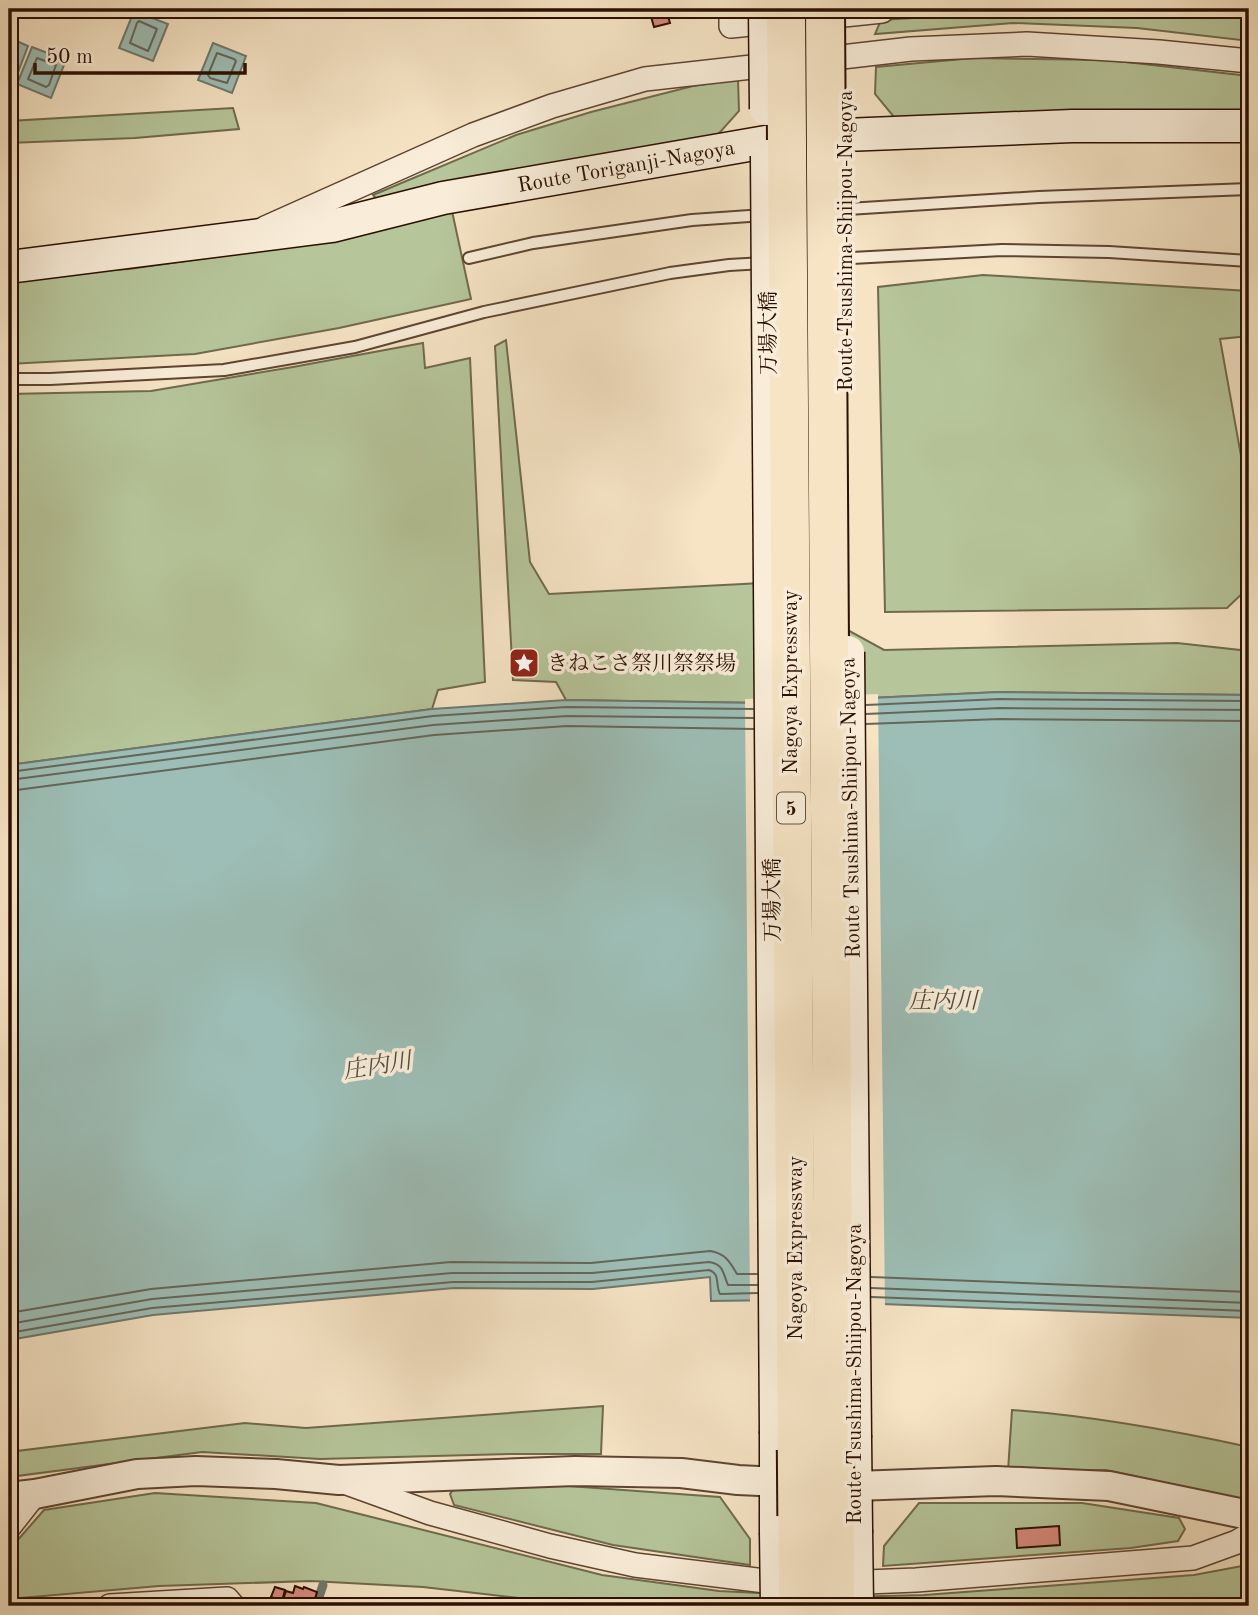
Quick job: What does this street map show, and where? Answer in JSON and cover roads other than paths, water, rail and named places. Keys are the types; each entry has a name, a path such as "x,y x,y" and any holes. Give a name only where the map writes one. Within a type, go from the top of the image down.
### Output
{"highway":[{"name":"Nagoya Expressway","path":"786,9 798,1606"},
{"name":"Nagoya Expressway","path":"825,9 835,1606"}],"main road":[{"path":"765,9 767,149"},
{"name":"Route Tsushima-Shiipou-Nagoya","path":"843,9 857,1606"},
{"name":"Route Toriganji-Nagoya","path":"9,267 332,226 443,198 767,149 844,131 1072,126 1249,126"},
{"name":"万場大橋","path":"767,149 777,1482"},
{"path":"777,1482 777,1606"}],"street":[{"path":"731,9 731,26 869,13 882,9"},
{"path":"243,238 473,135 552,106 645,79 911,49 1027,44 1159,52 1249,61"},
{"path":"9,1527 22,1496 137,1474 196,1471 339,1480 575,1471 681,1474 777,1482"},
{"path":"339,1480 430,1513 562,1549 635,1565 796,1584 916,1580 1193,1558 1249,1535"},
{"path":"855,1486 996,1481 1109,1486 1249,1515"},
{"path":"110,1606 227,1599 233,1606"}],"lane":[{"path":"815,212 1038,197 1249,189"},
{"path":"469,258 533,243 692,220 801,212"},
{"path":"809,261 1002,250 1109,252 1249,261"},
{"path":"9,379 223,370 355,347 484,312 670,273 729,265 795,262"}],"water":[{"path":"134,11 168,24 153,61 119,48"},
{"path":"10,38 28,46 14,83 9,81"},
{"path":"213,43 246,56 232,93 198,80"},
{"path":"32,47 66,60 51,98 17,84"},
{"name":"庄内川","path":"1000,692 1249,695 1249,1318 778,1300 711,1301 710,1277 593,1289 454,1288 153,1315 9,1340 9,765 432,709 566,700 762,703"}],"waterway":[{"path":"316,1606 323,1585"}],"place":[{"name":"きねこさ祭川祭祭場","path":"524,663"}]}
